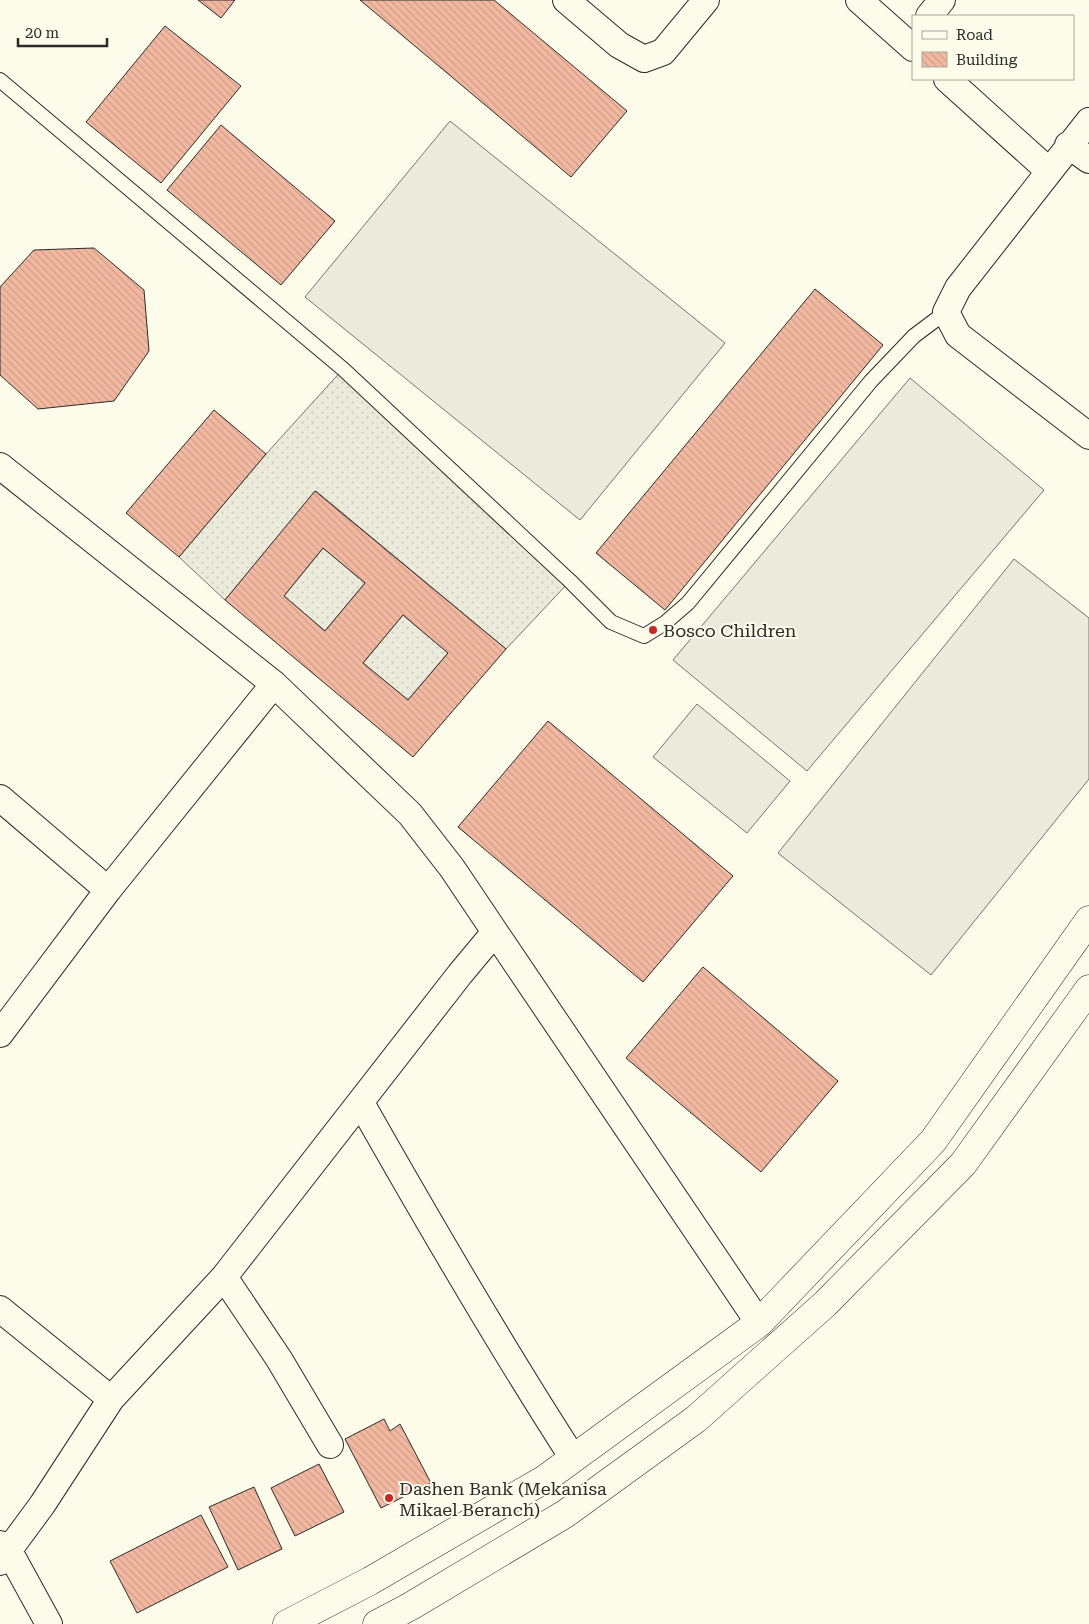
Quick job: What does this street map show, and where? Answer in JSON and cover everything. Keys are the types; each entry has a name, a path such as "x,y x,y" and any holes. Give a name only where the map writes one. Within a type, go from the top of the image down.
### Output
{"main road":[{"path":"287,1624 370,1581 545,1479 759,1323 933,1140 1089,920"},
{"path":"377,1624 411,1606 565,1514 696,1419 825,1304 963,1164 1089,989"},
{"path":"669,1388 696,1419"}],"street":[{"path":"566,0 619,45 644,59 663,52 706,0"},
{"path":"859,0 911,43"},
{"path":"930,15 942,0"},
{"path":"948,80 1049,171"},
{"path":"1089,121 1079,153 1049,171 958,288 946,312 958,335 1089,436"},
{"path":"5,479 274,684 410,814 452,868 759,1323"},
{"path":"0,1034 108,890 274,684"},
{"path":"0,798 108,890"},
{"path":"50,1624 3,1552 42,1505 111,1399 224,1277 460,974 495,932"},
{"path":"361,1103 518,1374 573,1458"},
{"path":"224,1277 280,1359 330,1445"},
{"path":"0,1309 111,1399"}],"lane":[{"path":"0,80 342,369 570,581 611,622 644,636 665,623 688,603 870,381 914,336 946,312"}],"shaded area":[{"path":"450,121 725,343 580,520 305,297"},
{"path":"343,369 570,581 506,649 316,491 225,600 179,557 266,454"},
{"path":"910,378 1044,490 807,771 673,660"},
{"path":"323,548 365,583 325,631 284,596"},
{"path":"1014,559 1089,618 1089,779 931,975 778,853"},
{"path":"403,615 448,653 408,700 363,663"},
{"path":"697,704 790,781 747,833 653,757"}],"building":[{"path":"198,0 235,0 221,18"},
{"path":"360,0 494,0 627,111 571,177"},
{"path":"165,26 241,86 161,183 86,122"},
{"path":"221,125 335,221 281,285 167,190"},
{"path":"94,248 144,290 149,351 114,401 38,409 0,375 0,287 34,250"},
{"path":"815,289 883,345 665,610 596,553"},
{"path":"214,410 266,454 179,557 126,513"},
{"path":"315,491 506,649 413,757 225,600","holes":["323,548 365,583 325,631 284,596","403,615 448,653 408,700 363,663"]},
{"path":"548,721 733,876 643,982 458,827"},
{"path":"703,967 838,1081 761,1172 626,1058"},
{"path":"384,1419 390,1431 400,1424 431,1483 381,1508 345,1439"},
{"path":"319,1464 344,1512 295,1536 271,1488"},
{"path":"254,1487 282,1549 238,1570 209,1507"},
{"path":"201,1515 228,1567 137,1613 110,1561"}],"place":[{"name":"Bosco Children","path":"653,630"},
{"name":"Dashen Bank (Mekanisa Mikael Beranch)","path":"389,1498"}]}
